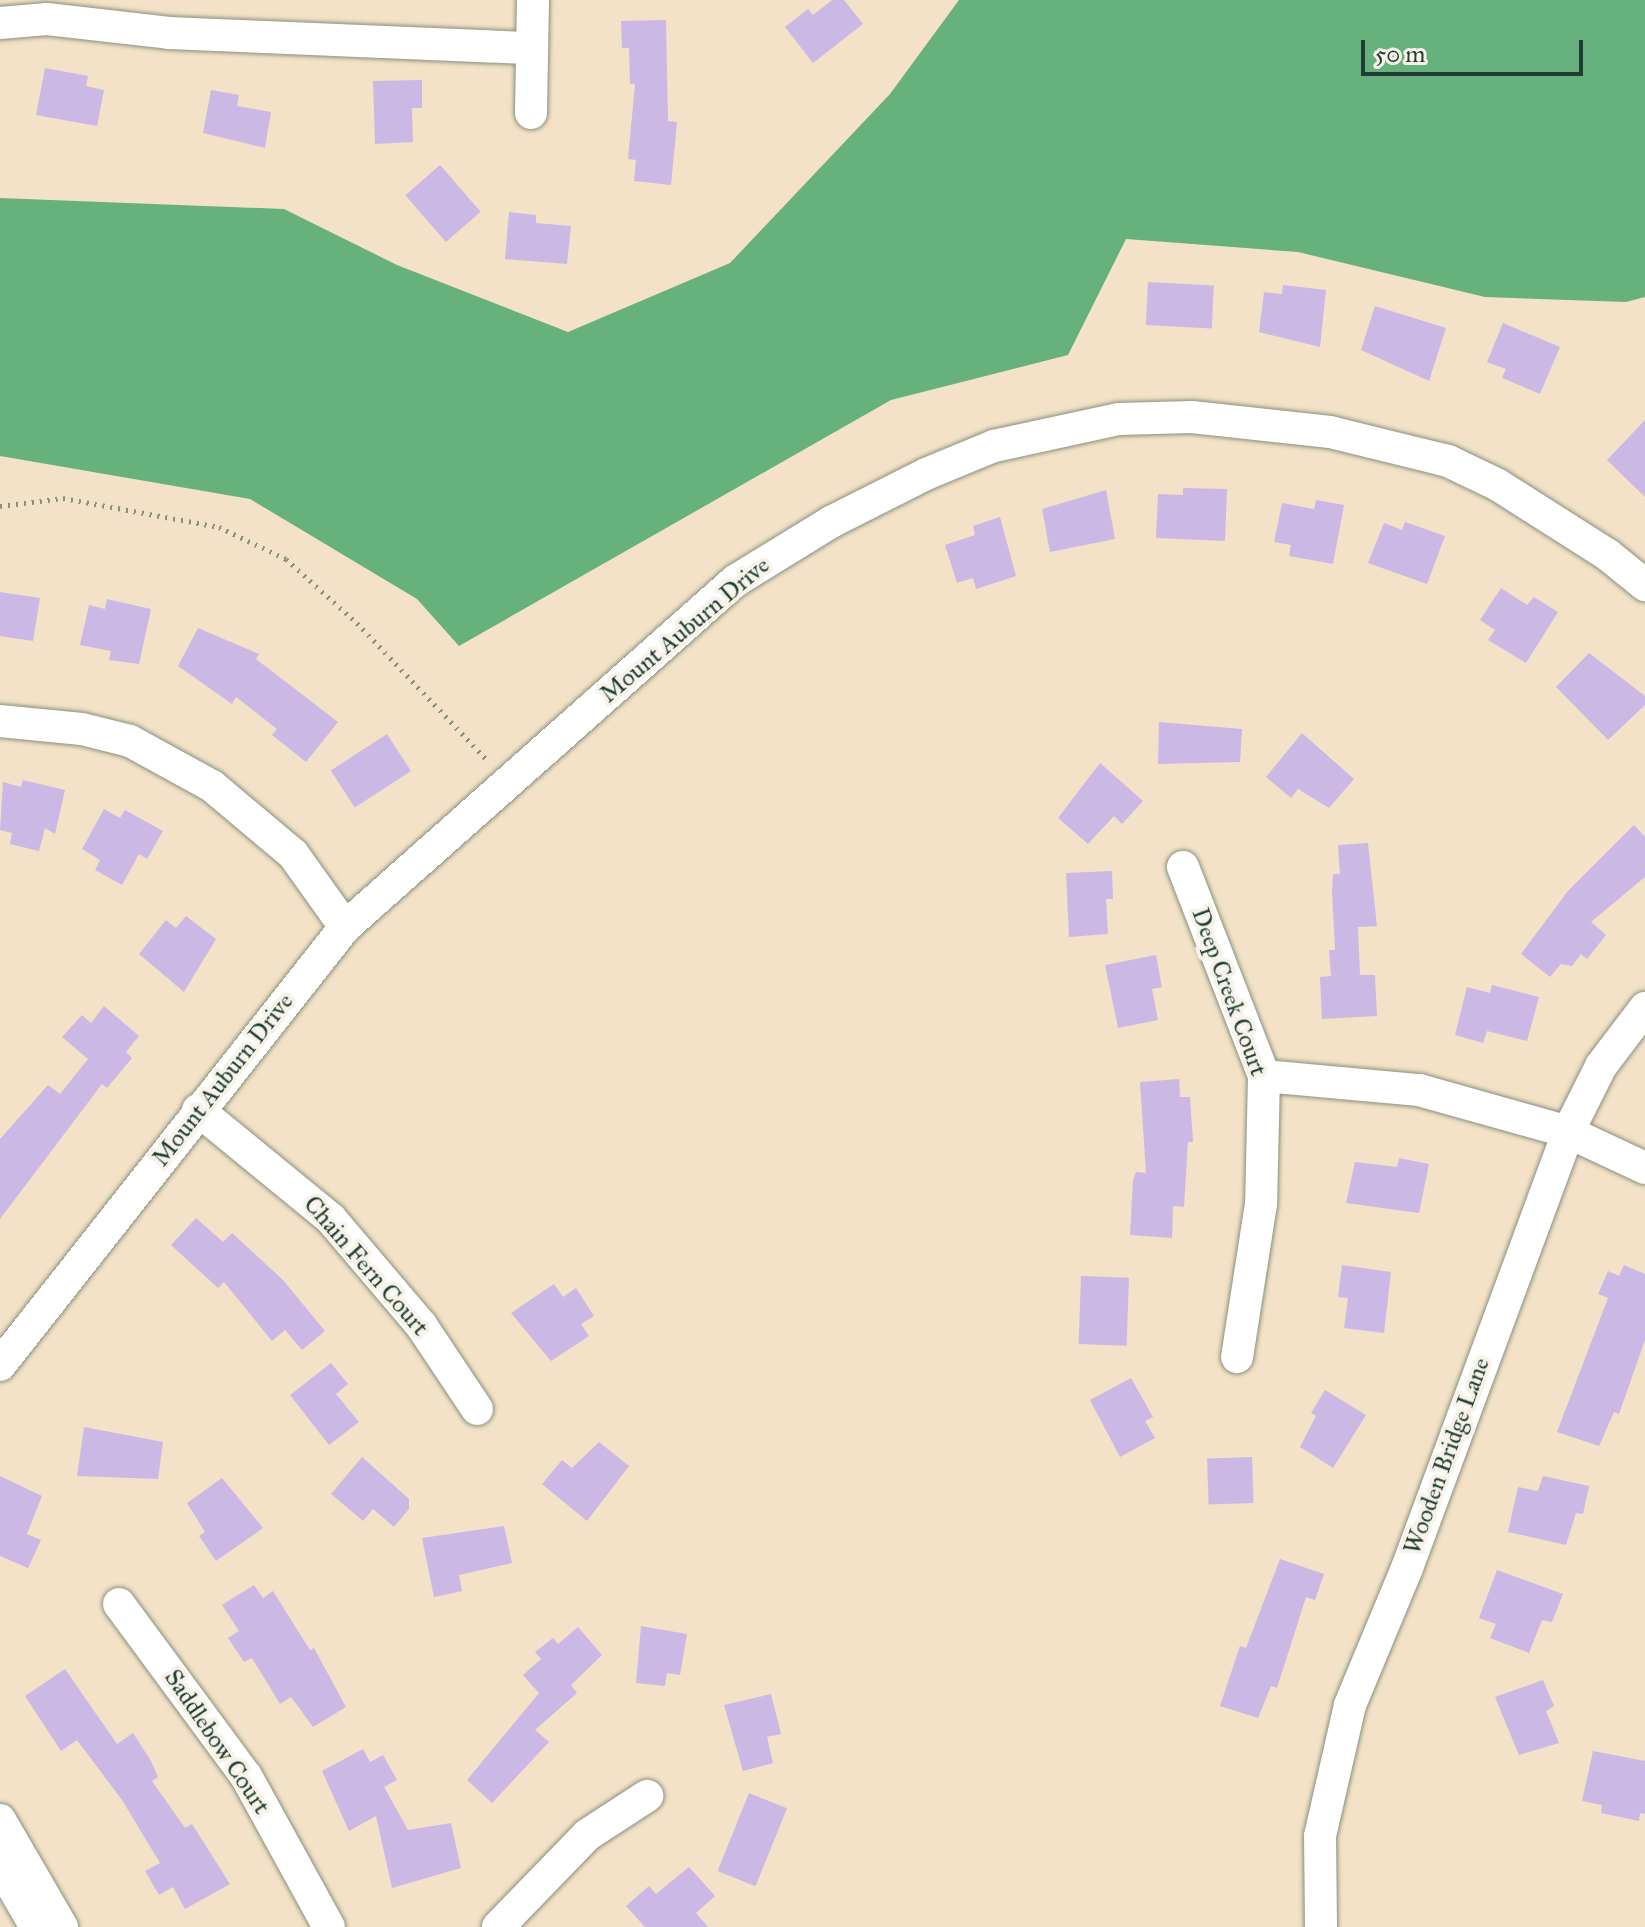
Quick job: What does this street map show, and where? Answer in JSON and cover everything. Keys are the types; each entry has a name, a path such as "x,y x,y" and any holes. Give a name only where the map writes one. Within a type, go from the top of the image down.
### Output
{"street":[{"path":"531,113 533,0"},
{"path":"0,23 47,19 169,33 532,48"},
{"name":"Mount Auburn Drive","path":"0,1365 345,927 735,581 780,552 926,474 994,446 1071,425 1119,419 1222,420 1330,432 1424,455 1511,493 1608,555 1645,585"},
{"path":"0,721 82,729 130,741 212,786 293,854 345,927"},
{"name":"Deep Creek Court","path":"1183,867 1264,1076 1261,1204 1237,1357"},
{"name":"Wooden Bridge Lane","path":"1321,1927 1320,1836 1350,1705 1407,1568 1568,1132 1601,1066 1645,1008"},
{"path":"1264,1076 1419,1090 1568,1132 1645,1168"},
{"name":"Chain Fern Court","path":"198,1110 331,1219 421,1325 477,1409"},
{"name":"Saddlebow Court","path":"119,1604 246,1776 329,1927"},
{"path":"498,1927 587,1835 647,1796"},
{"path":"0,1820 62,1927"},
{"path":"0,1865 36,1927"}],"path":[{"path":"0,506 63,498 219,527 286,559 357,623 508,782"}],"green space":[{"path":"959,0 1645,0 1645,297 1626,302 1485,297 1298,252 1126,239 1068,355 891,400 459,646 417,599 250,499 0,456 0,198 284,209 397,265 568,332 730,263 890,94"}],"building":[{"path":"832,0 844,0 863,24 813,63 785,27 808,9 813,15"},
{"path":"666,20 668,121 677,122 671,185 634,181 636,160 628,159 635,84 630,84 629,48 622,48 621,21"},
{"path":"45,68 88,76 86,86 104,90 97,126 36,115"},
{"path":"422,80 422,108 412,108 413,142 375,144 373,81"},
{"path":"211,90 239,95 237,106 271,112 265,148 203,133"},
{"path":"440,165 481,212 446,242 405,195"},
{"path":"509,212 536,215 536,223 571,226 567,264 505,259"},
{"path":"1148,282 1214,285 1212,328 1146,325"},
{"path":"1283,285 1326,290 1320,347 1259,332 1264,292 1282,294"},
{"path":"1375,306 1446,328 1429,381 1361,350"},
{"path":"1503,323 1560,347 1540,394 1502,378 1506,369 1487,362"},
{"path":"1645,420 1645,497 1607,460"},
{"path":"1183,488 1227,489 1225,541 1156,538 1158,494 1183,495"},
{"path":"1106,490 1115,539 1050,552 1042,509"},
{"path":"1316,500 1344,505 1333,564 1289,556 1291,545 1274,542 1282,503 1314,509"},
{"path":"1000,517 1016,576 976,589 973,578 957,583 945,545 975,535 973,526"},
{"path":"1405,522 1445,536 1427,584 1368,563 1384,523 1402,530"},
{"path":"1501,588 1527,605 1534,597 1558,612 1526,663 1488,640 1495,630 1480,620"},
{"path":"0,592 40,598 33,641 0,636"},
{"path":"107,599 151,609 139,664 109,660 111,651 80,645 89,605 105,609"},
{"path":"198,628 259,654 256,659 338,722 306,762 272,735 277,729 236,697 232,704 178,666"},
{"path":"1589,653 1645,696 1645,705 1608,740 1556,687"},
{"path":"1159,722 1242,729 1240,762 1158,764"},
{"path":"1302,733 1354,779 1329,808 1298,789 1291,798 1266,777"},
{"path":"387,734 411,771 355,807 331,770"},
{"path":"1100,763 1143,801 1122,824 1114,816 1088,844 1058,818"},
{"path":"23,780 65,790 55,834 45,828 39,851 10,844 12,833 0,830 3,782 21,787"},
{"path":"104,809 120,818 125,810 163,831 147,859 139,854 122,885 95,870 100,860 82,849"},
{"path":"1634,825 1645,837 1645,877 1591,922 1606,935 1587,959 1581,954 1572,966 1561,964 1550,977 1521,954 1567,892"},
{"path":"1368,843 1377,926 1358,927 1360,975 1375,975 1377,1016 1322,1019 1320,977 1331,976 1329,950 1335,950 1332,893 1333,874 1340,874 1338,845"},
{"path":"1112,871 1113,899 1106,899 1108,934 1069,937 1066,873"},
{"path":"186,916 216,939 184,992 139,954 166,920 176,928"},
{"path":"1156,955 1162,987 1152,989 1158,1020 1118,1028 1105,965"},
{"path":"1492,985 1539,997 1527,1041 1487,1031 1483,1043 1455,1035 1467,987 1490,993"},
{"path":"104,1006 139,1036 126,1052 132,1058 107,1088 102,1084 0,1219 0,1139 48,1085 60,1094 88,1059 62,1037 82,1015 91,1023"},
{"path":"1179,1079 1180,1097 1190,1097 1193,1142 1188,1142 1184,1207 1173,1206 1172,1238 1130,1235 1133,1180 1136,1172 1146,1173 1140,1082"},
{"path":"1399,1158 1429,1164 1419,1213 1346,1203 1355,1162 1397,1167"},
{"path":"196,1218 223,1242 232,1233 283,1280 325,1331 302,1350 285,1330 272,1341 224,1282 218,1288 171,1245"},
{"path":"1342,1265 1391,1272 1384,1333 1344,1328 1348,1298 1338,1297"},
{"path":"1624,1265 1645,1274 1645,1340 1619,1414 1614,1412 1599,1446 1557,1432 1608,1298 1598,1294 1608,1271 1619,1276"},
{"path":"1081,1276 1129,1278 1127,1346 1079,1344"},
{"path":"554,1284 563,1297 576,1288 594,1316 581,1324 589,1336 551,1361 511,1313"},
{"path":"331,1363 348,1384 336,1394 359,1422 329,1445 290,1395"},
{"path":"1131,1378 1153,1417 1145,1421 1155,1438 1120,1457 1090,1400"},
{"path":"1325,1390 1366,1415 1333,1468 1300,1447 1316,1416 1311,1413"},
{"path":"84,1427 163,1442 158,1479 77,1476"},
{"path":"599,1442 629,1466 587,1521 542,1484 562,1460 572,1468"},
{"path":"362,1457 409,1499 409,1509 394,1527 373,1509 363,1521 331,1494"},
{"path":"1252,1457 1254,1503 1209,1505 1207,1459"},
{"path":"0,1476 42,1496 27,1534 41,1540 28,1568 0,1556"},
{"path":"1543,1476 1589,1486 1583,1514 1576,1513 1566,1545 1508,1532 1518,1487 1538,1491"},
{"path":"222,1478 263,1528 216,1561 199,1536 205,1532 187,1503"},
{"path":"504,1526 512,1563 459,1575 462,1591 434,1597 422,1538"},
{"path":"1280,1559 1324,1574 1315,1600 1306,1597 1277,1688 1271,1686 1258,1718 1220,1706 1240,1646 1246,1648"},
{"path":"1497,1570 1563,1594 1552,1622 1542,1620 1529,1653 1490,1638 1496,1624 1479,1618"},
{"path":"254,1585 263,1598 273,1591 310,1650 314,1648 346,1707 313,1727 291,1697 280,1704 252,1658 244,1662 228,1638 239,1631 222,1605"},
{"path":"641,1626 687,1634 680,1675 667,1673 665,1686 636,1683"},
{"path":"578,1627 602,1655 571,1685 577,1693 535,1730 549,1742 492,1803 467,1780 539,1693 523,1675 541,1659 535,1652 553,1638 558,1644"},
{"path":"65,1669 117,1744 133,1733 158,1777 152,1781 185,1828 192,1824 230,1884 185,1909 173,1887 159,1895 145,1871 160,1863 122,1800 77,1740 61,1751 25,1696"},
{"path":"1543,1680 1554,1706 1546,1711 1559,1743 1519,1755 1495,1697"},
{"path":"771,1694 781,1734 767,1737 773,1763 743,1771 724,1705"},
{"path":"363,1749 370,1762 383,1755 397,1780 384,1787 408,1830 451,1823 461,1868 392,1888 376,1816 349,1831 322,1771"},
{"path":"1593,1751 1645,1761 1645,1814 1640,1813 1639,1821 1601,1813 1602,1805 1582,1801"},
{"path":"749,1793 787,1808 756,1886 718,1871"},
{"path":"689,1867 715,1896 696,1913 708,1927 645,1927 626,1906 649,1886 656,1894"}]}
